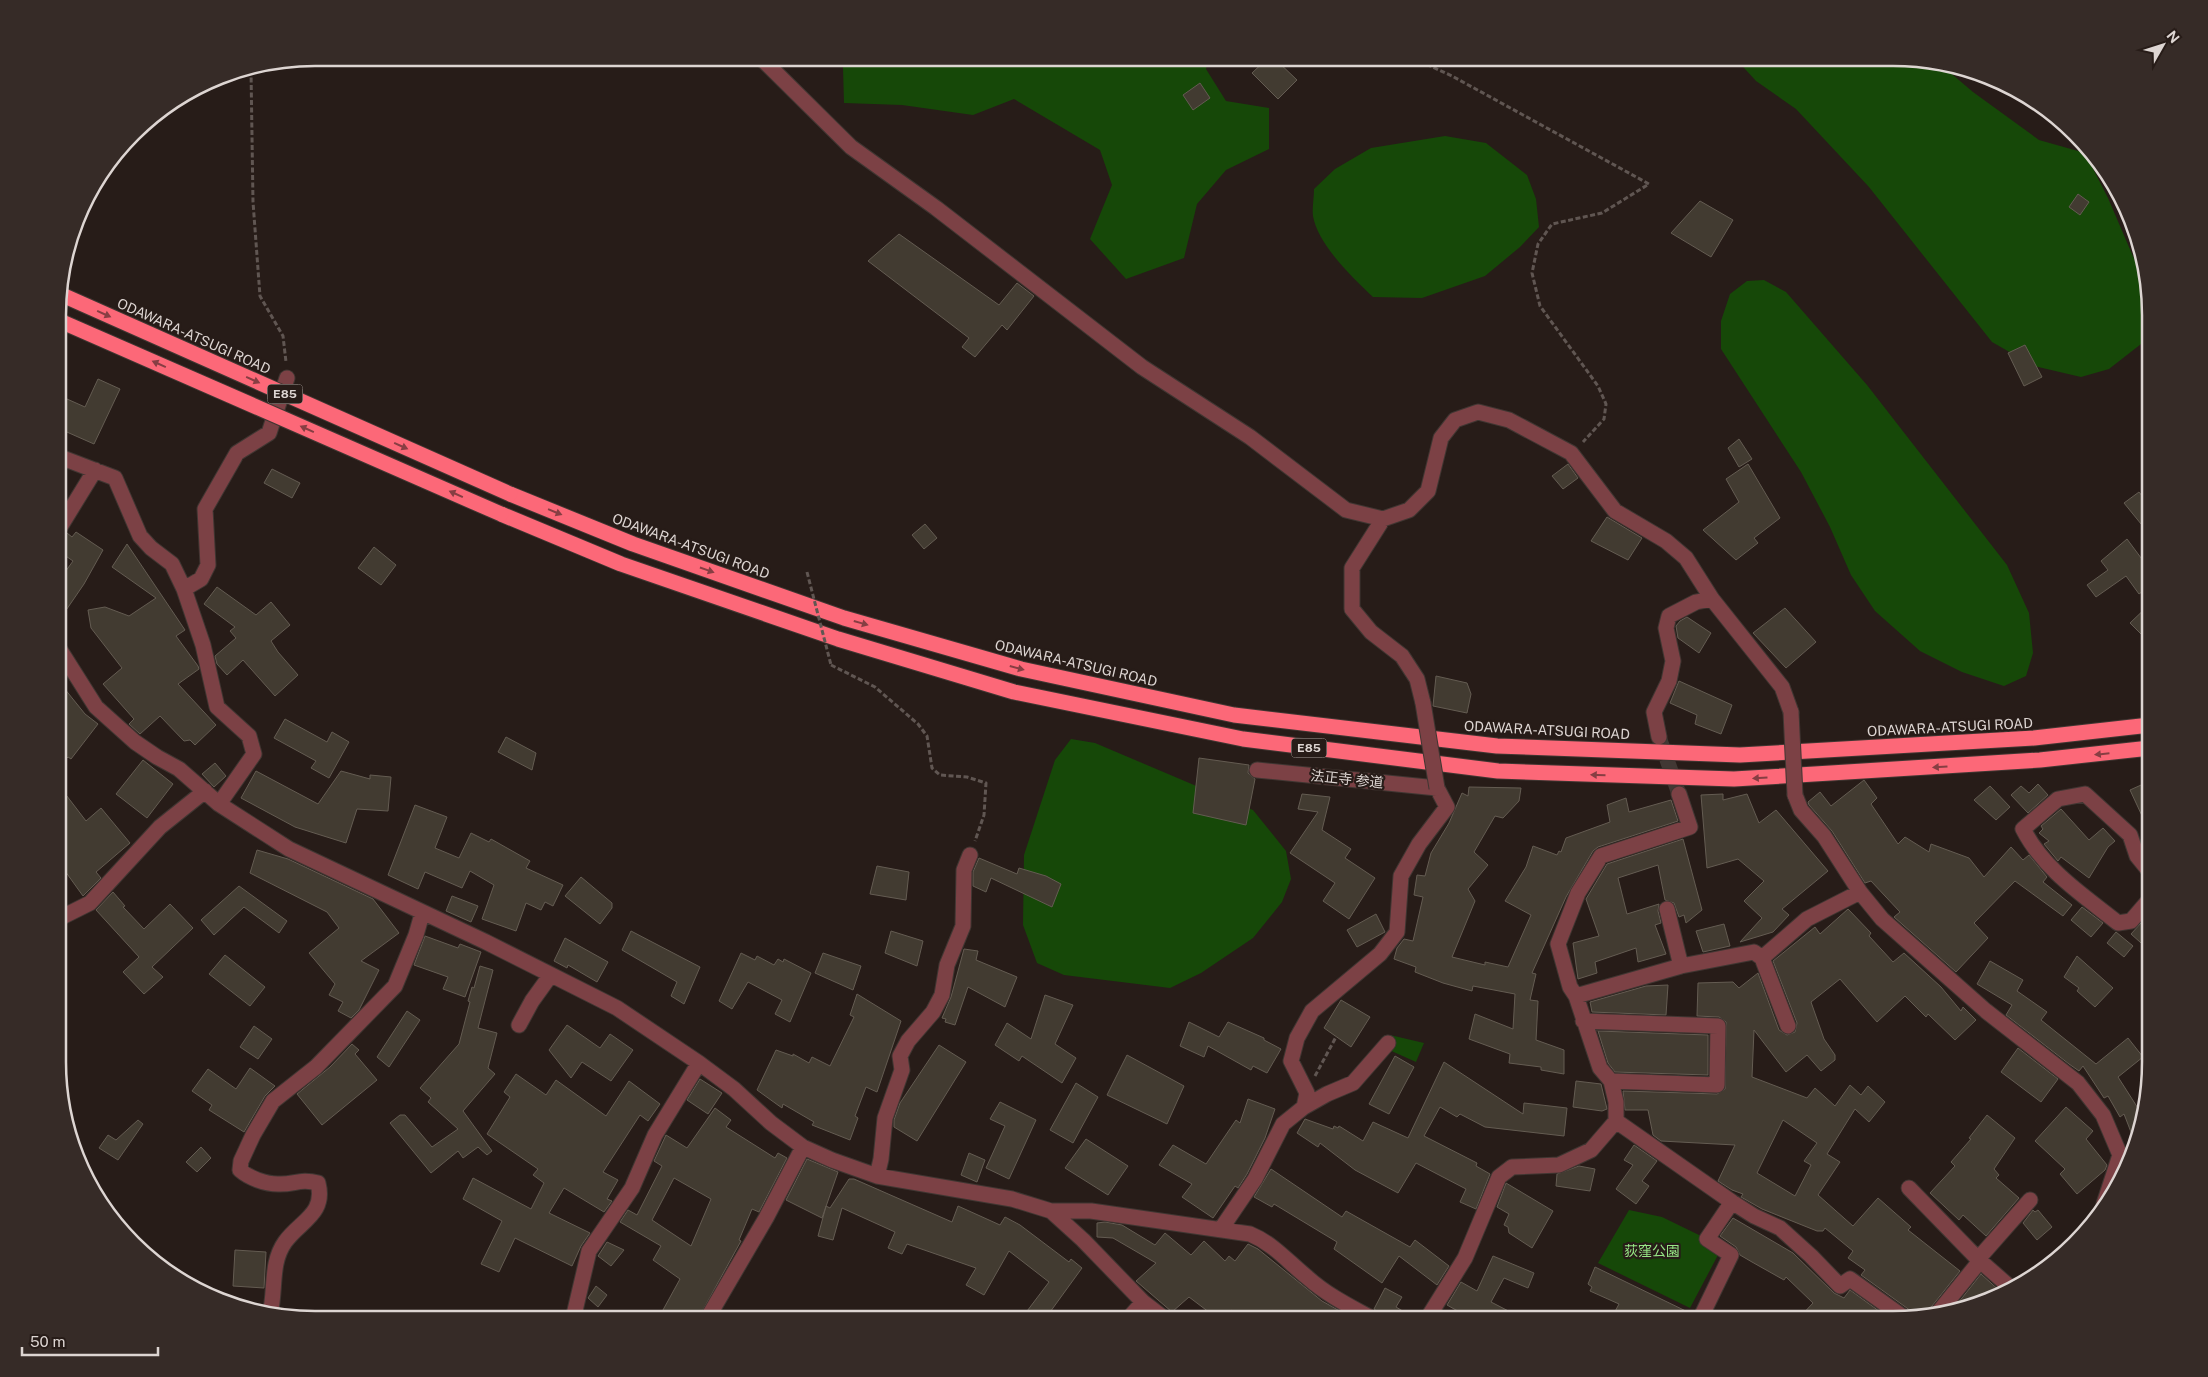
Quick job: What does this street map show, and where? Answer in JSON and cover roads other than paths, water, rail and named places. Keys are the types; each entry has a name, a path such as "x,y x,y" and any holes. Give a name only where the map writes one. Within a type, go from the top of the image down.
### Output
{"highway":[{"name":"ODAWARA-ATSUGI ROAD","path":"67,297 510,494 633,544 844,618 1021,669 1234,715 1497,746 1740,755 2034,738 2142,726"},
{"name":"E85","path":"66,324 501,514 621,564 838,639 1014,692 1243,739 1498,771 1734,779 2040,760 2142,749"}],"street":[{"path":"769,66 851,147 936,208 1142,367 1250,437 1346,510 1383,518 1409,510 1428,491 1441,438 1455,420 1478,412 1509,420 1571,453 1615,511 1666,541 1686,558 1712,599 1782,687 1791,712 1796,795 1801,810 1824,836 1860,892 1882,919 1986,1011 2078,1082 2103,1115 2120,1155 2112,1178"},
{"path":"184,589 202,579 208,565 205,509 237,453 269,433 288,378"},
{"path":"66,459 115,478 140,536 151,548 172,564 184,589 203,645 217,707 249,736 254,754 219,804"},
{"path":"66,517 95,470"},
{"path":"1305,1100 1291,1061 1297,1038 1312,1011 1380,954 1396,932 1401,876 1419,844 1447,808 1437,788 1418,679 1402,656 1371,632 1352,609 1352,568 1383,518"},
{"path":"1659,737 1654,712 1669,681 1673,661 1666,628 1670,616 1696,602 1712,599"},
{"path":"66,660 96,707 135,742 157,757 179,768 219,804 289,849 422,914 486,942 616,1008 700,1063 734,1089 776,1127 803,1147 876,1176 1012,1199 1051,1211 1091,1211 1221,1229 1262,1239 1323,1290 1359,1311"},
{"name":"法正寺 参道","path":"1257,770 1437,788"},
{"path":"66,915 90,903 160,827 205,791"},
{"path":"1432,1311 1465,1258 1499,1177 1512,1167 1559,1165 1591,1150 1616,1121 1616,1102 1611,1080 1600,1068 1583,1022 1576,996 1570,987 1558,944 1578,893 1601,856 1690,826 1679,794"},
{"path":"2142,862 2137,856 2130,835 2085,794 2058,799 2023,829 2032,848 2058,874 2118,923 2131,921 2142,908"},
{"path":"876,1176 881,1159 885,1118 902,1070 900,1056 908,1041 933,1012 942,995 947,965 963,926 964,870 970,855"},
{"path":"1762,958 1807,919 1860,892"},
{"path":"1667,909 1681,966"},
{"path":"271,1307 276,1264 284,1243 319,1205 321,1193 318,1183 306,1180 278,1184 247,1177 240,1170 241,1162 253,1135 273,1101 316,1067 396,986 422,914"},
{"path":"1576,996 1681,966 1754,952 1762,958 1788,1026"},
{"path":"519,1025 532,1001 550,976"},
{"path":"1583,1022 1718,1026 1717,1085 1611,1080"},
{"path":"1221,1229 1255,1179 1283,1124 1305,1100 1327,1094 1353,1083 1388,1043"},
{"path":"575,1311 589,1251 632,1188 655,1135 700,1063"},
{"path":"1616,1121 1732,1202 1754,1216 1780,1228 1840,1286 1850,1279 1895,1311"},
{"path":"711,1311 766,1218 803,1147"},
{"path":"1909,1188 1979,1260 2006,1283"},
{"path":"1944,1305 2030,1200"},
{"path":"1704,1311 1730,1255 1707,1239 1732,1202"},
{"path":"1051,1211 1083,1240 1143,1302 1155,1311"},
{"path":"1135,1311 1143,1302"}],"tunnel":[{"path":"1659,737 1679,794"}],"park label":[{"name":"荻窪公園","path":"1652,1251"}]}
